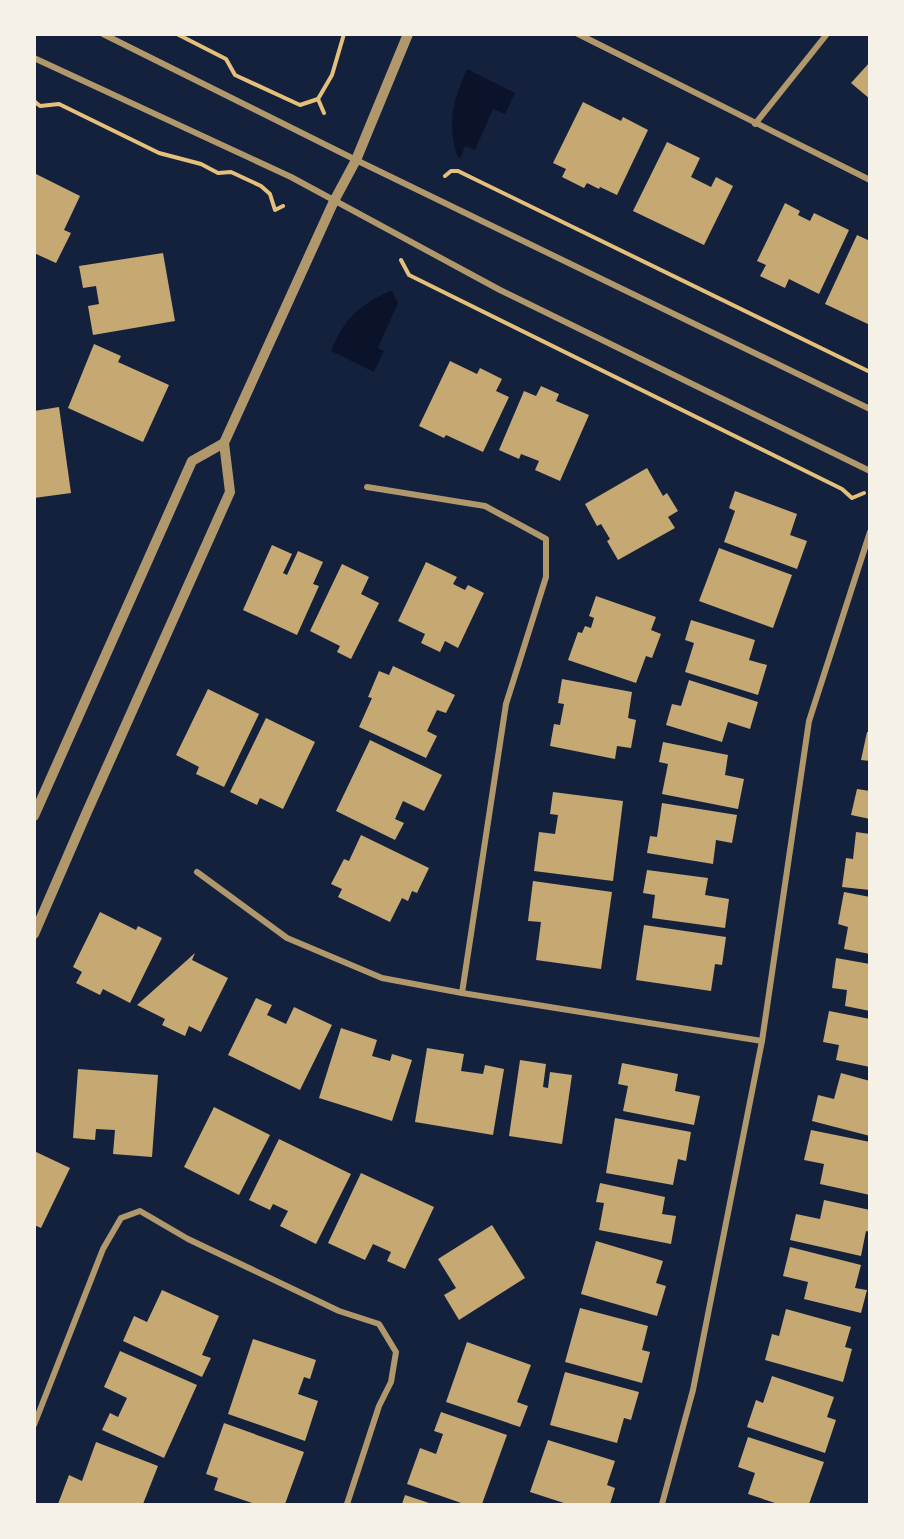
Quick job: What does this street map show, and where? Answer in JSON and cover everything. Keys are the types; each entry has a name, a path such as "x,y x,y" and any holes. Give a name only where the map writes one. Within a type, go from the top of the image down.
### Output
{"street":[{"path":"104,34 356,160 870,409"},
{"path":"34,934 230,492 224,443 334,201 356,160 408,34"},
{"path":"578,34 870,180"},
{"path":"756,124 827,34"},
{"path":"34,58 291,177 500,290 870,471"},
{"path":"34,816 192,460 224,443"},
{"path":"367,487 485,506 546,539 546,577 506,704 462,993"},
{"path":"662,1504 693,1390 762,1041 809,721 870,532"},
{"path":"197,872 287,938 382,978 762,1041"},
{"path":"34,1425 103,1249 121,1218 140,1211 188,1239 339,1311 379,1324 396,1352 391,1382 379,1406 347,1504"}],"path":[{"path":"177,34 226,59 235,75 300,105 318,99 332,75 344,34"},
{"path":"318,99 324,112"},
{"path":"34,101 40,106 59,104 159,153 201,164 218,174 231,172 261,186 270,194 275,210 283,206"},
{"path":"445,176 451,171 458,171 870,372"},
{"path":"401,260 409,275 843,489 852,498 864,493"}],"water":[{"path":"467,69 515,93 505,114 493,109 475,150 465,146 460,159 454,144 452,122 458,91"},
{"path":"392,291 398,303 378,348 384,351 374,372 331,351 353,314"}],"building":[{"path":"870,62 870,99 851,83"},
{"path":"583,102 621,121 623,117 648,130 617,195 587,183 584,188 562,177 566,169 553,163"},
{"path":"667,142 700,158 691,177 711,187 716,177 733,186 704,245 633,211"},
{"path":"34,173 80,196 64,230 71,233 56,263 34,253"},
{"path":"785,203 800,211 798,215 810,221 814,213 849,230 819,294 789,279 785,288 760,276 766,265 757,261"},
{"path":"857,235 870,241 870,325 825,304"},
{"path":"163,253 175,321 93,335 88,306 99,304 96,286 83,288 79,266"},
{"path":"94,344 121,356 118,362 169,385 143,442 68,408"},
{"path":"450,361 477,374 480,368 502,379 496,391 509,397 483,452 446,435 444,438 419,426"},
{"path":"541,386 559,394 556,401 589,415 560,481 535,470 539,461 521,454 519,459 499,450 524,391 536,396"},
{"path":"59,407 71,493 34,498 34,411"},
{"path":"647,468 663,496 667,493 678,511 668,517 675,528 618,560 607,541 610,539 601,524 597,526 585,504"},
{"path":"735,491 797,514 790,535 807,541 797,569 724,542 735,511 729,508"},
{"path":"272,545 292,554 283,573 287,575 298,551 323,562 313,584 319,586 297,635 243,610"},
{"path":"719,548 792,575 773,628 699,601"},
{"path":"426,562 457,577 453,584 465,590 468,585 484,593 458,648 445,641 440,652 421,643 425,634 398,621"},
{"path":"342,564 369,577 361,594 379,603 351,659 337,652 340,646 310,631"},
{"path":"596,596 656,617 651,630 661,634 652,658 646,656 636,683 568,660 578,632 582,633 585,626 591,628 594,618 589,616"},
{"path":"691,620 755,640 749,660 767,665 758,695 685,672 694,643 685,640"},
{"path":"393,666 455,695 446,713 437,710 427,731 437,736 426,758 359,727 372,698 368,697 379,671 389,675"},
{"path":"562,679 632,692 628,718 636,720 631,748 617,746 615,759 550,746 554,724 560,725 564,704 558,703"},
{"path":"689,680 758,702 750,729 728,722 722,742 666,725 672,704 681,706"},
{"path":"208,689 259,714 224,787 196,774 199,767 176,755"},
{"path":"266,718 315,742 283,809 260,798 257,805 230,792"},
{"path":"867,732 870,732 870,761 861,760"},
{"path":"370,740 442,775 424,811 403,801 395,819 404,823 395,840 336,811"},
{"path":"663,742 728,755 725,775 744,779 738,809 662,794 668,764 659,762"},
{"path":"857,789 870,791 870,819 851,815"},
{"path":"553,792 623,801 613,881 534,871 539,832 555,834 558,815 550,814"},
{"path":"662,803 737,815 732,843 716,840 713,864 647,853 650,836 657,837"},
{"path":"856,832 870,834 870,890 842,887 846,858 853,859"},
{"path":"361,835 429,868 417,893 412,891 408,901 402,898 390,922 338,897 342,889 331,884 344,859 349,861"},
{"path":"647,870 708,878 705,895 729,899 725,928 652,918 655,895 643,893"},
{"path":"533,881 612,892 601,969 536,960 541,922 528,921"},
{"path":"844,892 870,897 870,954 844,949 848,927 838,924"},
{"path":"100,912 136,930 138,926 162,938 130,1003 103,989 100,995 76,983 82,972 73,967"},
{"path":"644,925 726,937 722,965 715,964 711,991 636,980"},
{"path":"195,953 192,960 228,978 201,1032 189,1026 185,1036 162,1025 165,1019 137,1005"},
{"path":"836,958 870,964 870,1011 845,1006 847,990 832,988"},
{"path":"256,998 272,1005 267,1015 286,1024 294,1007 332,1025 300,1090 228,1055"},
{"path":"829,1011 870,1019 870,1067 836,1060 839,1045 823,1042"},
{"path":"341,1028 377,1040 372,1056 390,1061 392,1054 412,1060 392,1121 319,1098"},
{"path":"427,1048 464,1054 461,1071 483,1074 485,1065 504,1069 493,1135 415,1122"},
{"path":"520,1060 546,1064 543,1087 548,1088 550,1072 572,1075 562,1144 509,1136"},
{"path":"622,1063 678,1074 675,1091 700,1096 694,1125 623,1111 628,1086 618,1084"},
{"path":"78,1069 158,1075 152,1157 113,1154 115,1130 96,1129 95,1140 73,1138"},
{"path":"841,1073 870,1081 870,1136 812,1121 818,1095 834,1099"},
{"path":"214,1107 270,1135 239,1195 184,1167"},
{"path":"615,1118 691,1132 686,1161 678,1159 673,1185 606,1173"},
{"path":"811,1130 870,1142 870,1195 820,1184 824,1164 804,1160"},
{"path":"279,1139 351,1174 316,1244 280,1226 288,1211 273,1204 270,1210 249,1200"},
{"path":"34,1151 70,1168 41,1228 34,1225"},
{"path":"361,1173 434,1207 405,1269 387,1261 391,1252 373,1244 365,1260 328,1243"},
{"path":"600,1183 665,1197 662,1214 676,1216 671,1244 599,1230 604,1203 596,1202"},
{"path":"824,1200 870,1210 870,1232 866,1231 861,1256 790,1240 796,1214 820,1219"},
{"path":"492,1225 525,1278 459,1320 444,1295 456,1288 438,1259"},
{"path":"596,1241 663,1261 656,1283 666,1286 657,1316 581,1294"},
{"path":"790,1247 861,1265 855,1288 867,1290 861,1313 804,1299 808,1282 783,1276"},
{"path":"162,1290 219,1316 202,1355 211,1358 202,1377 123,1341 134,1316 147,1322"},
{"path":"580,1308 648,1326 642,1350 650,1352 642,1383 565,1362"},
{"path":"786,1309 851,1327 845,1347 852,1349 843,1382 765,1360 772,1334 779,1336"},
{"path":"253,1339 316,1360 310,1379 304,1377 298,1394 318,1401 305,1441 228,1414"},
{"path":"467,1342 531,1365 517,1402 528,1406 520,1427 446,1402"},
{"path":"120,1351 197,1385 164,1458 102,1430 110,1413 118,1417 127,1398 104,1387"},
{"path":"565,1372 639,1392 631,1420 624,1418 617,1443 550,1425"},
{"path":"772,1376 834,1397 827,1417 836,1420 825,1453 747,1427 756,1400 763,1403"},
{"path":"441,1412 507,1435 482,1504 464,1504 407,1484 420,1448 436,1454 443,1434 434,1431"},
{"path":"224,1423 304,1452 285,1504 255,1504 214,1490 218,1478 206,1474"},
{"path":"748,1437 824,1462 809,1504 778,1504 748,1494 755,1473 738,1467"},
{"path":"548,1440 615,1461 607,1485 615,1488 610,1504 567,1504 530,1492"},
{"path":"96,1442 158,1466 143,1504 58,1504 69,1475 82,1481"},
{"path":"405,1495 432,1504 402,1504"}]}
